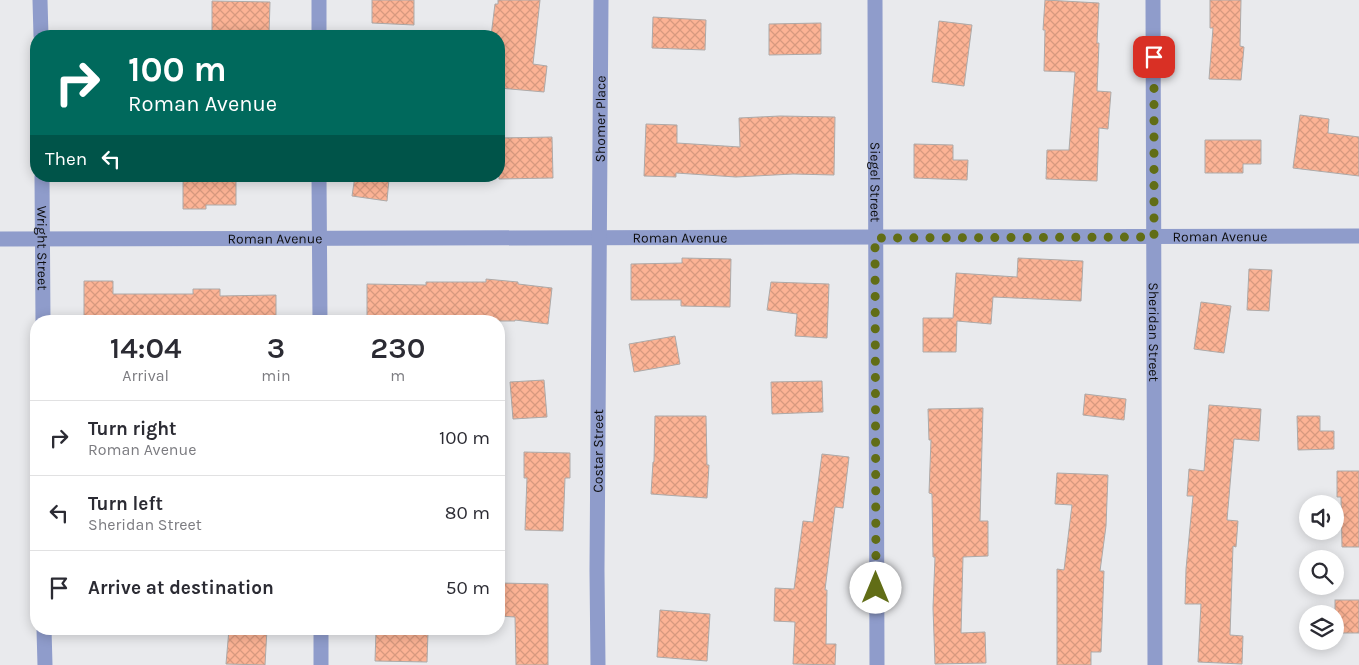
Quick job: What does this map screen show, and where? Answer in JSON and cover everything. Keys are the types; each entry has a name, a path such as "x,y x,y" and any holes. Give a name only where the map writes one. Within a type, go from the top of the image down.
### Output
{"street":[{"path":"40,0 41,30"},
{"path":"318,0 319,30"},
{"name":"Shomer Place","path":"599,238 601,0"},
{"name":"Siegel Street","path":"875,0 877,665"},
{"name":"Sheridan Street","path":"1153,0 1155,665"},
{"name":"Wright Street","path":"42,182 43,315"},
{"path":"319,182 320,315"},
{"name":"Roman Avenue","path":"0,240 1359,236"},
{"name":"Costar Street","path":"598,665 599,238"},
{"path":"44,635 45,665"},
{"path":"321,635 321,665"}],"building":[{"path":"372,0 414,0 414,25 372,23"},
{"path":"498,0 540,0 533,64 547,66 544,92 505,89 505,30 492,30 495,4 498,4"},
{"path":"1045,0 1099,3 1097,91 1111,92 1108,129 1099,128 1097,181 1046,179 1047,150 1069,150 1075,72 1044,71 1045,30 1043,30"},
{"path":"1210,0 1241,0 1240,46 1244,47 1241,80 1209,79 1213,28 1210,28"},
{"path":"212,1 270,2 269,30 212,30"},
{"path":"653,17 706,20 705,50 652,48"},
{"path":"939,21 972,25 964,86 932,82"},
{"path":"821,23 821,54 769,55 769,24"},
{"path":"1300,115 1329,119 1328,133 1359,137 1359,176 1293,168"},
{"path":"780,116 835,117 834,175 793,174 736,177 676,173 676,177 644,176 646,124 677,125 677,143 740,147 739,118"},
{"path":"552,137 553,178 505,179 505,138"},
{"path":"1205,140 1261,140 1261,164 1243,164 1243,173 1205,173"},
{"path":"914,144 953,145 953,160 968,160 967,180 914,178"},
{"path":"183,182 236,182 236,205 206,205 206,209 183,209"},
{"path":"354,182 389,182 387,201 352,196"},
{"path":"682,258 731,259 730,307 681,306 681,300 631,300 631,264 682,263"},
{"path":"1018,258 1083,261 1081,301 993,297 991,324 957,321 956,352 923,352 923,318 953,318 956,273 1017,277"},
{"path":"1249,269 1272,270 1269,311 1247,310"},
{"path":"486,279 552,288 548,324 515,320 505,321 505,315 367,315 367,284 426,285 426,282 486,282"},
{"path":"84,281 113,281 113,294 193,294 193,289 220,289 220,296 276,295 276,315 84,315"},
{"path":"771,282 829,284 827,338 795,336 797,314 767,310"},
{"path":"1201,302 1231,306 1224,353 1194,349"},
{"path":"675,336 680,364 634,372 629,344"},
{"path":"544,380 547,417 513,419 510,382"},
{"path":"822,381 823,412 772,414 771,382"},
{"path":"1085,394 1126,399 1124,420 1083,415"},
{"path":"1209,405 1261,409 1259,441 1234,439 1227,520 1238,521 1236,547 1233,546 1230,635 1243,636 1242,664 1198,662 1201,604 1185,604 1186,569 1193,496 1187,496 1189,469 1204,471"},
{"path":"983,408 980,521 988,521 988,556 963,557 961,633 985,632 986,663 935,664 933,608 935,557 933,557 932,494 929,493 931,440 929,440 928,409"},
{"path":"655,416 706,416 707,465 709,465 707,498 651,494"},
{"path":"1297,416 1320,416 1320,431 1334,431 1334,449 1298,450"},
{"path":"524,452 570,453 570,478 565,478 563,531 525,530 527,478 524,478"},
{"path":"822,454 849,457 843,508 835,507 825,590 827,590 826,644 836,644 835,665 793,664 795,622 774,621 775,588 794,589 803,521 813,522"},
{"path":"1337,471 1359,471 1359,547 1342,547 1342,540 1344,540 1344,495 1337,495"},
{"path":"1057,473 1108,475 1106,526 1100,571 1104,571 1101,652 1091,652 1091,665 1057,665 1057,569 1064,570 1072,505 1055,504"},
{"path":"505,583 548,584 548,665 516,665 515,617 505,616"},
{"path":"1335,600 1359,600 1359,633 1344,633 1344,605 1335,605"},
{"path":"660,610 710,614 707,661 657,657"},
{"path":"228,635 267,635 265,665 226,664"},
{"path":"376,635 428,635 427,662 375,661"}],"route":[{"path":"876,588 875,238 1154,237 1154,57"}]}
